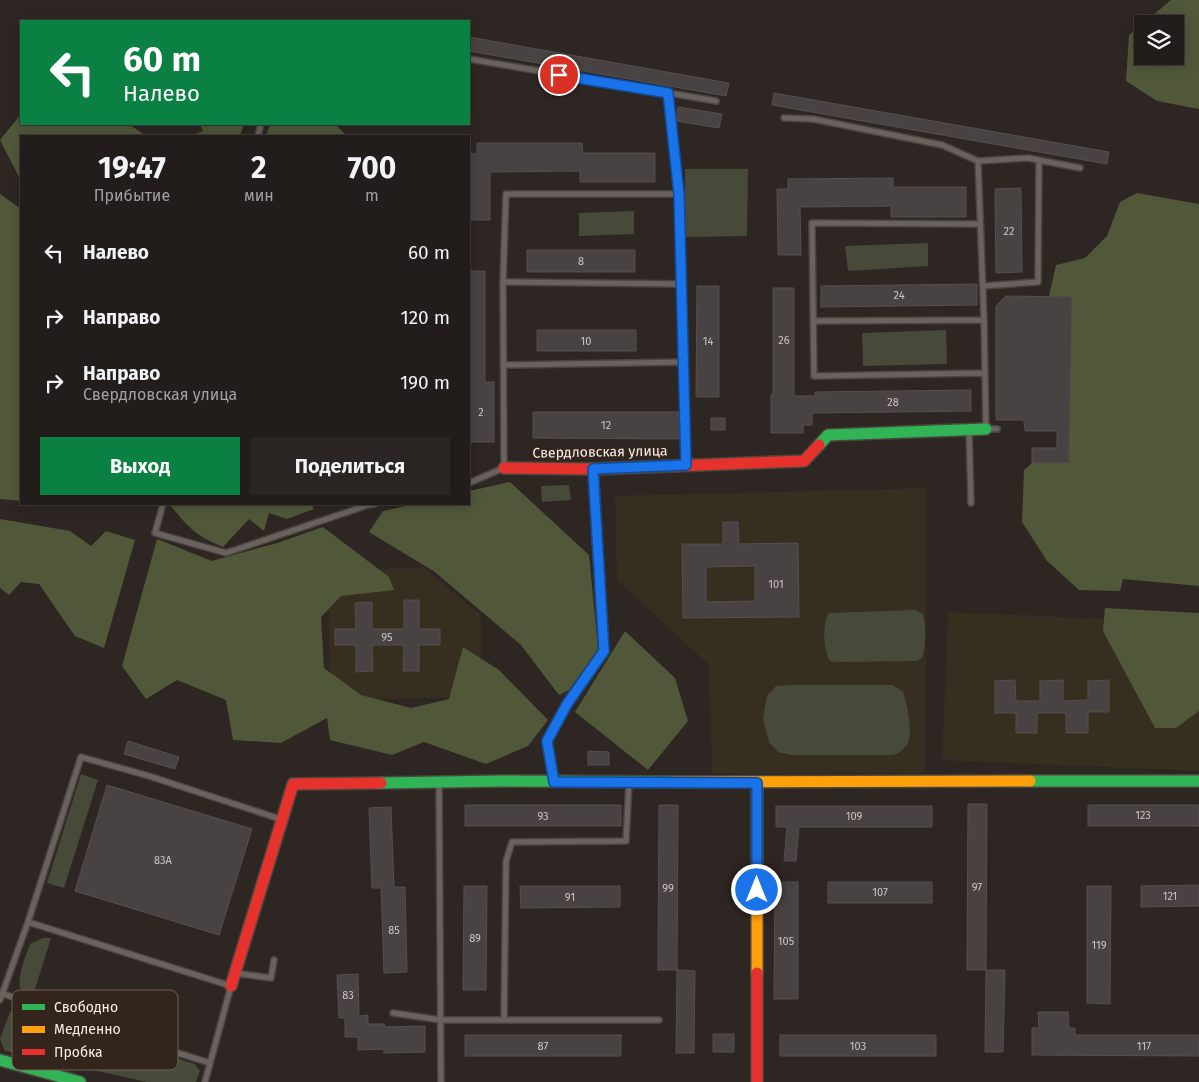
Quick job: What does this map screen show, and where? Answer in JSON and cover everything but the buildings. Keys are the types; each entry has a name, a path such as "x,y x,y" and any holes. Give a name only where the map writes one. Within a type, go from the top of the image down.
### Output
{"street":[{"name":"Свердловская улица","path":"504,468 593,469 804,461 828,435 991,429"},
{"path":"554,782 547,741 567,704 604,651 593,469"},
{"path":"231,986 293,784 440,782 1199,781"},
{"path":"757,783 757,1082"},
{"path":"36,1070 80,1082"}],"lane":[{"path":"470,59 716,101"},
{"path":"668,93 679,194 686,465"},
{"path":"784,118 814,119 942,145 978,161 1028,158 1080,168"},
{"path":"983,286 1038,282 1039,160"},
{"path":"978,161 985,373 991,429"},
{"path":"470,483 504,468 503,282 506,194 679,194"},
{"path":"980,224 812,223 814,376 985,373"},
{"path":"503,282 682,284"},
{"path":"813,321 984,320"},
{"path":"503,365 683,362"},
{"path":"969,430 971,503"},
{"path":"163,505 155,533 226,553 368,505"},
{"path":"0,1000 28,922 81,757 150,776 282,819"},
{"path":"440,782 441,1082"},
{"path":"504,1019 506,861 512,842 626,841 629,782"},
{"path":"28,922 231,986 206,1082"},
{"path":"235,973 271,978 274,960"},
{"path":"2,994 12,997"},
{"path":"393,1014 441,1020 660,1020"},
{"path":"178,1053 210,1063"}],"shaded area":[{"path":"927,488 925,773 712,773 709,665 617,580 615,496"},
{"path":"423,567 481,615 481,697 330,700 328,571"},
{"path":"948,612 1199,623 1199,771 942,760"}],"green space":[{"path":"1171,0 1199,0 1199,109 1157,101 1126,81 1129,35 1134,31 1134,65 1184,65 1184,15 1153,15"},
{"path":"20,115 20,125 130,125 145,135 20,135 20,179 0,140"},
{"path":"200,125 244,125 240,135 193,135 203,131"},
{"path":"270,125 336,125 346,135 266,135"},
{"path":"685,169 748,169 747,236 684,237"},
{"path":"1137,193 1199,204 1199,586 1123,579 1120,591 1079,590 1047,561 1022,522 1024,470 1032,463 1069,463 1072,297 1049,296 1056,265 1085,258 1107,236 1120,202"},
{"path":"0,194 20,208 20,501 0,499"},
{"path":"634,211 634,234 579,236 579,213"},
{"path":"928,243 928,266 848,271 845,246"},
{"path":"946,330 947,364 863,366 862,333"},
{"path":"510,482 589,555 598,649 569,690 559,695 521,645 435,572 369,532 383,511 410,505 470,505 470,491"},
{"path":"569,485 571,500 542,502 541,486"},
{"path":"170,505 312,505 314,509 287,519 269,513 264,531 249,519 223,547 193,530"},
{"path":"0,519 70,531 91,546 106,531 135,540 104,648 75,636 39,584 21,582 9,595 0,588"},
{"path":"323,527 389,577 394,590 341,596 321,617 324,668 361,695 411,708 449,699 463,647 499,670 548,720 528,746 486,764 424,742 392,755 330,740 327,718 281,743 233,740 226,700 177,680 146,699 122,666 157,539 212,561 277,543"},
{"path":"1105,608 1199,613 1199,711 1176,728 1155,728 1103,631"},
{"path":"915,610 923,614 924,619 925,642 922,658 916,661 830,661 824,637 825,623 829,613"},
{"path":"625,631 675,678 688,721 648,770 575,712"},
{"path":"893,685 903,692 906,703 910,725 908,743 905,748 893,755 791,755 778,752 769,742 763,718 767,696 776,686"},
{"path":"81,774 98,780 64,888 47,883"},
{"path":"43,938 51,938 35,990 21,990 20,975 30,944"},
{"path":"12,1011 12,1053 5,1051 0,1039 10,1012"},
{"path":"178,1059 195,1064 200,1071 196,1082 147,1082 92,1070 178,1070"}],"traffic: fast":[{"path":"819,445 828,435 986,429"},
{"path":"381,783 502,781 674,782"},
{"path":"1030,781 1199,781"},
{"path":"0,1060 12,1063"},
{"path":"36,1070 80,1082"}],"traffic: slow":[{"path":"674,782 1030,781"},
{"path":"757,783 757,973"}],"traffic: jam":[{"path":"504,468 593,469 804,461 819,445"},
{"path":"231,986 293,784 381,783"},
{"path":"757,973 757,1082"}],"route":[{"path":"559,75 668,93 679,194 686,465 593,469 604,651 567,704 547,741 554,782 757,783 757,890"}]}
